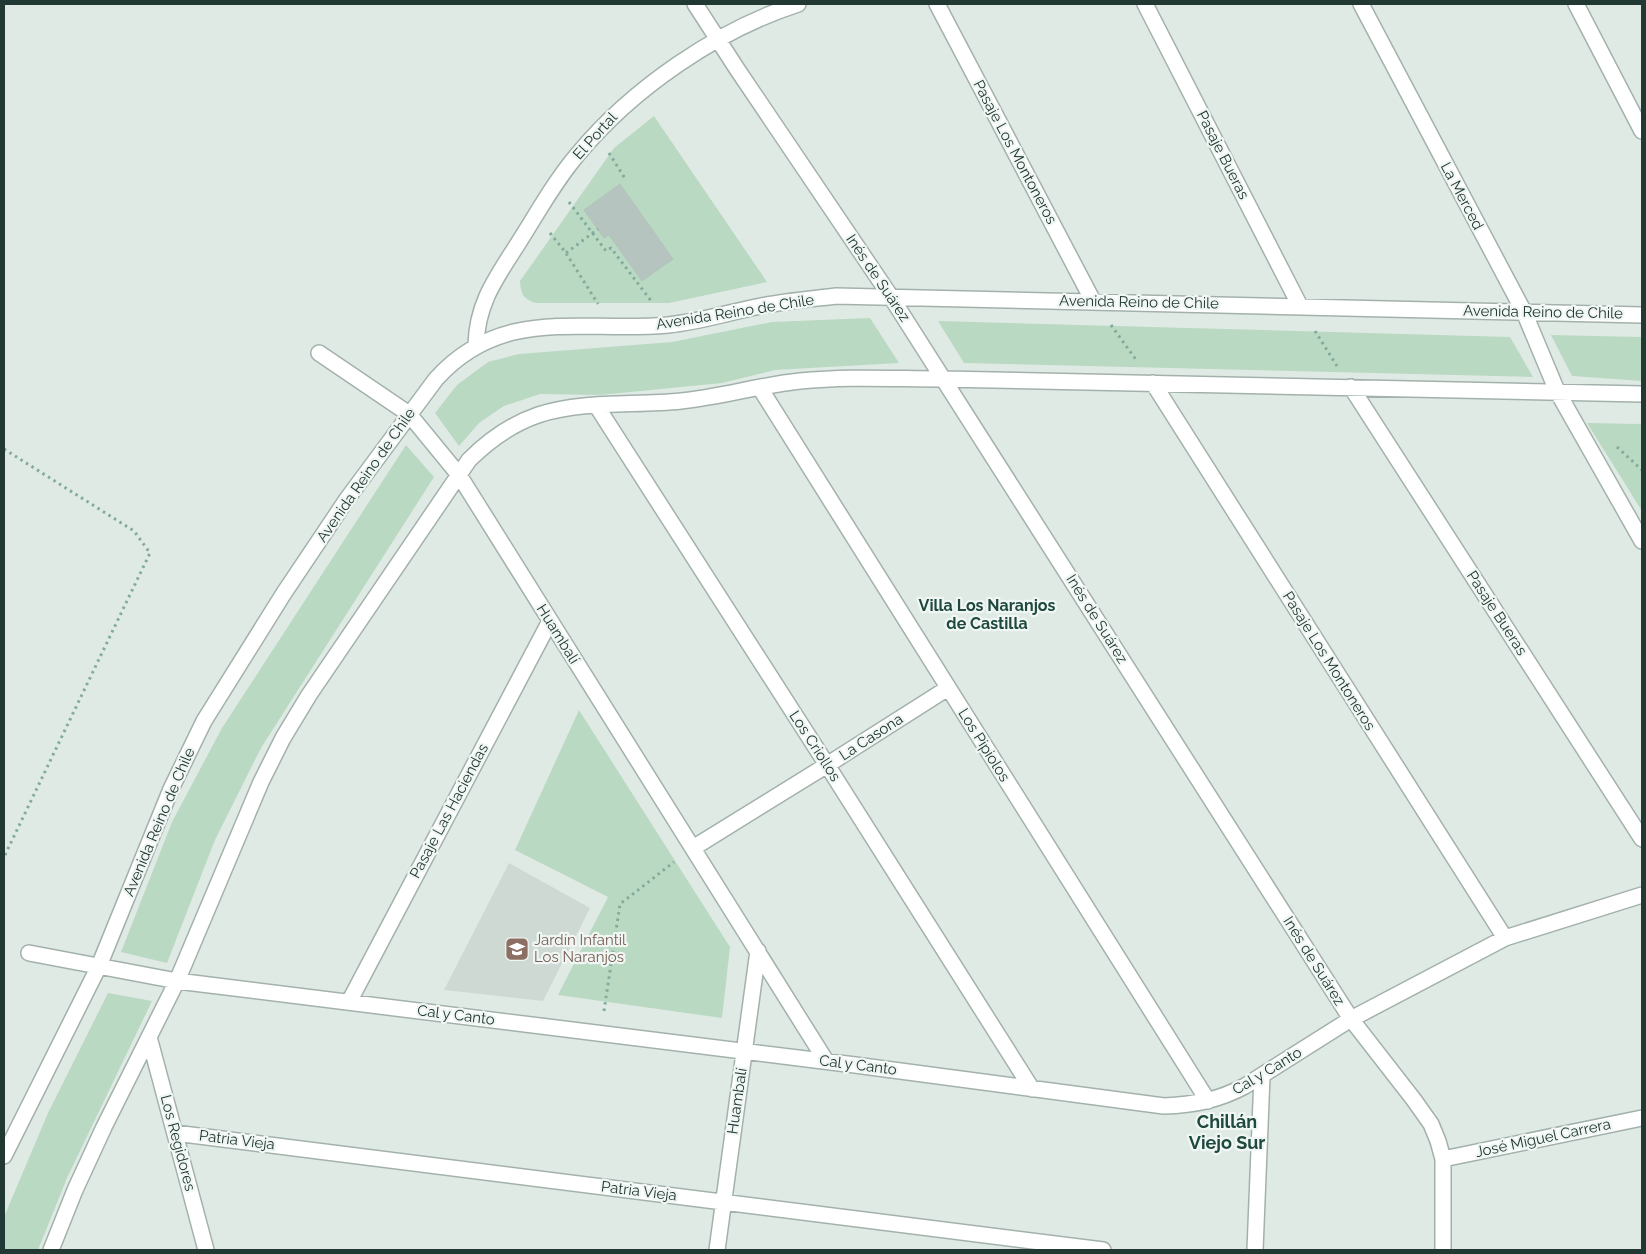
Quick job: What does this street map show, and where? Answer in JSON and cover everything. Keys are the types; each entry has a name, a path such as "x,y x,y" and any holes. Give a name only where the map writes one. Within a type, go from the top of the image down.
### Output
{"street":[{"name":"Inés de Suárez","path":"695,4 944,379 1351,1019 1431,1124 1443,1159 1443,1250"},
{"name":"El Portal","path":"476,346 480,314 485,300 556,184 596,133 620,109 647,88 717,39 751,21 798,4"},
{"name":"Pasaje Los Montoneros","path":"937,4 1093,301"},
{"name":"Pasaje Bueras","path":"1145,4 1300,306"},
{"name":"La Merced","path":"1361,4 1524,312 1557,391 1642,541"},
{"path":"1576,4 1642,131"},
{"name":"Avenida Reino de Chile","path":"4,1156 99,966 171,789 204,721 284,593 347,499 436,378 462,354 476,346 494,338 534,328 554,326 669,325 790,301 836,296 1642,315"},
{"name":"Huambalí","path":"319,353 409,414 458,475 826,1061"},
{"path":"52,1250 74,1190 177,981 261,782 284,738 308,696 469,460 500,434 518,424 537,415 576,406 682,401 711,398 800,381 849,378 1642,394"},
{"name":"Pasaje Los Montoneros","path":"1153,383 1505,938"},
{"name":"Los Pipiolos","path":"760,388 1208,1102"},
{"name":"Pasaje Bueras","path":"1351,388 1642,838"},
{"name":"Los Criollos","path":"596,405 1032,1088"},
{"name":"Pasaje Las Haciendas","path":"349,1002 550,620"},
{"name":"La Casona","path":"693,848 948,688"},
{"name":"Cal y Canto","path":"29,954 177,981 826,1061 1164,1106 1208,1102 1228,1095 1262,1076 1351,1019 1505,938 1642,895"},
{"name":"Huambalí","path":"717,1250 758,951"},
{"name":"Los Regidores","path":"149,1037 206,1250"},
{"path":"1255,1250 1262,1076"},
{"name":"José Miguel Carrera","path":"1443,1159 1642,1118"},
{"name":"Patria Vieja","path":"175,1132 1103,1250"}],"path":[{"path":"596,133 626,180"},
{"path":"556,184 606,252 611,248 669,325"},
{"path":"536,215 566,253 612,326"},
{"path":"566,253 598,229"},
{"path":"1093,301 1153,383"},
{"path":"1300,306 1351,388"},
{"path":"4,449 134,531 150,553 4,857"},
{"path":"601,1033 620,904 693,848"}],"shaded area":[{"name":"Jardín Infantil Los Naranjos","path":"509,863 590,908 543,1001 444,990"}],"green space":[{"path":"654,116 767,282 669,303 536,303 525,298 520,281 614,148"},
{"path":"870,318 899,363 775,370 722,383 600,395 540,394 504,406 479,423 459,446 435,413 457,385 488,362 519,354 672,342 772,322"},
{"path":"938,321 1510,337 1533,377 964,363"},
{"path":"1551,335 1642,337 1642,381 1572,376"},
{"path":"1587,423 1642,424 1642,511"},
{"path":"406,445 434,477 261,748 215,840 167,963 121,952 172,822 222,728"},
{"path":"579,710 730,947 722,1018 558,995 608,897 515,850"},
{"path":"108,993 152,1001 67,1178 38,1250 4,1250 4,1217 48,1113"}],"building":[{"path":"620,184 673,259 642,281 609,235 604,238 584,210"}],"place":[{"name":"Jardín Infantil Los Naranjos","path":"517,949"}],"district":[{"name":"Villa Los Naranjos de Castilla","path":"987,614"},
{"name":"Chillán Viejo Sur","path":"1227,1131"}]}
